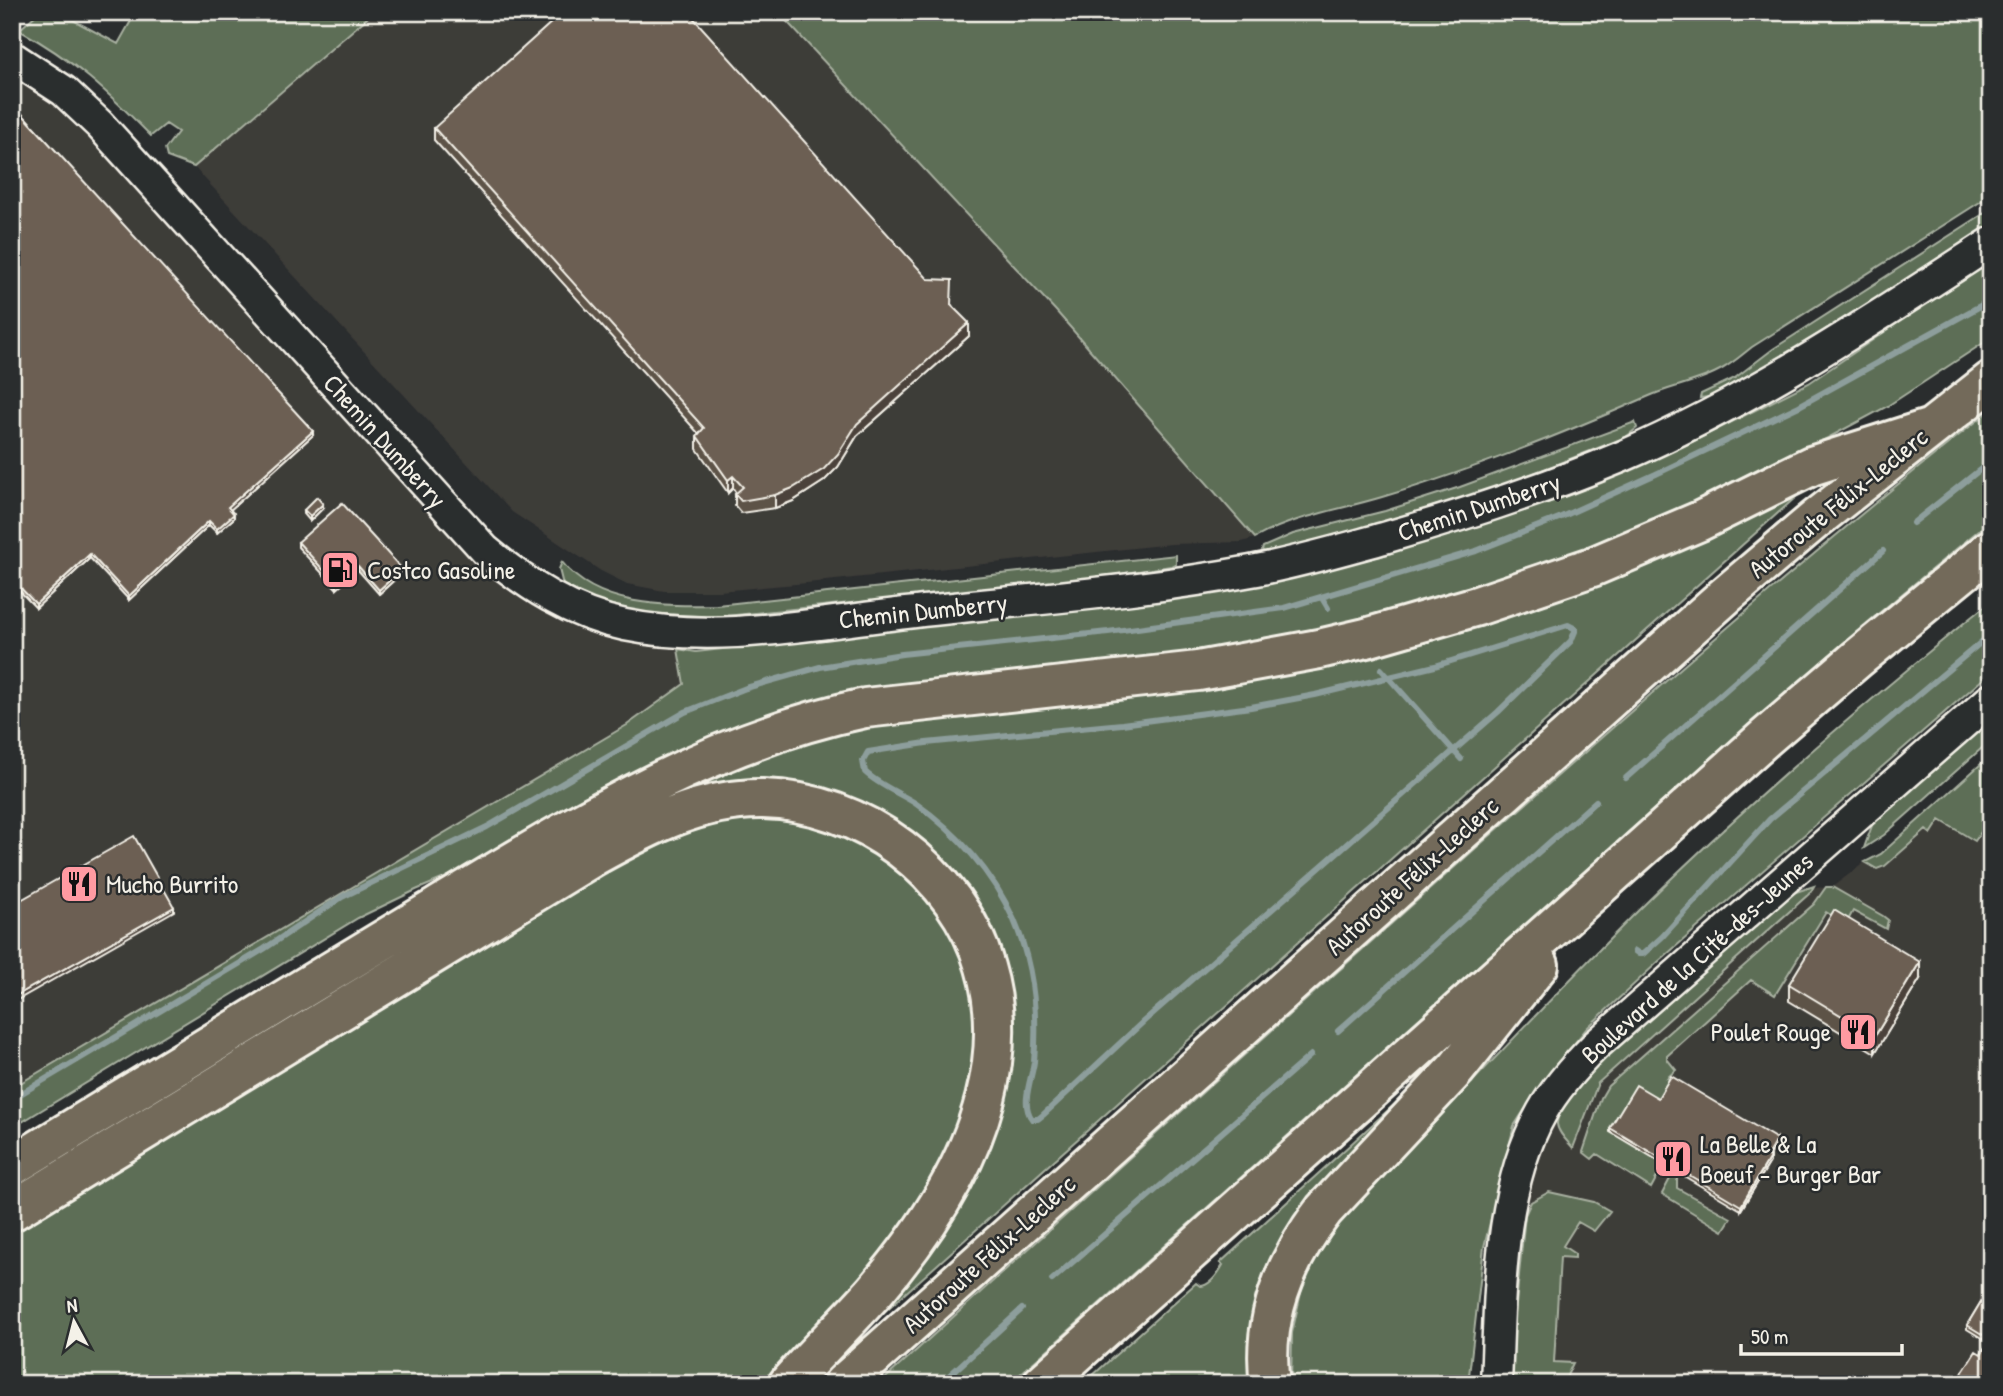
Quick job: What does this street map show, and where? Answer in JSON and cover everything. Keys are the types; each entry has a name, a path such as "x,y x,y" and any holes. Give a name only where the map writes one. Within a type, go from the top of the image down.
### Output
{"highway":[{"name":"Autoroute Félix-Leclerc","path":"843,1384 1691,627 1816,519 1991,381"},
{"path":"12,1166 529,853 664,779 757,737 865,708 1198,671 1366,638 1477,606 1579,572 1700,521 1811,466 1928,429"},
{"path":"1042,1384 1826,685 1991,549"},
{"path":"12,1211 594,856 648,827 694,808 739,801 762,799 815,807 869,827 891,841 931,875 949,896 976,942 986,968 994,1022 994,1042 984,1101 971,1138 943,1195 883,1282 788,1384"},
{"path":"1270,1384 1268,1350 1273,1310 1285,1273 1307,1233 1324,1210 1456,1069 1603,884"}],"street":[{"name":"Chemin Dumberry","path":"12,57 64,91 100,125 485,550 525,582 565,605 599,619 651,630 745,630 1173,583 1257,570 1401,533 1495,504 1574,475 1691,424 1832,346 1991,243"},
{"name":"Boulevard de la Cité-des-Jeunes","path":"1478,1384 1501,1277 1513,1197 1528,1142 1552,1096 1580,1061 1991,699"},
{"name":"Boulevard de la Cité-des-Jeunes","path":"1496,1384 1501,1277"}],"shaded area":[{"path":"374,12 778,12 1056,311 1255,538 1242,542 1171,544 719,591 664,591 627,584 601,571 512,512 194,167"},
{"path":"12,71 65,108 524,597 550,614 611,639 678,649 684,684 627,725 12,1088"},
{"path":"1991,755 1991,1384 1508,1384 1529,1185 1540,1151 1558,1115 1577,1087 1807,887 1831,888 1865,862 1881,854"}],"green space":[{"path":"39,12 58,12 118,44 136,12 374,12 194,167 167,157 165,149 178,132 166,124 151,136 90,78 57,53 19,30"},
{"path":"778,12 1991,12 1991,195 1713,373 1656,393 1483,464 1416,487 1301,519 1255,538 1056,311"},
{"path":"1991,209 1991,224 1922,270 1781,356 1709,397 1700,398 1701,394 1735,378 1773,349"},
{"path":"1991,260 1991,338 1886,407 1777,465 1593,549 1496,584 1271,644 890,689 416,890 358,918 12,1128 12,1088 627,725 684,684 678,649 696,652 1138,603 1269,584 1384,555 1556,500 1688,444 1809,383"},
{"path":"1991,410 1991,520 1855,633 1687,780 1009,1384 879,1384 1666,681 1794,570"},
{"path":"1635,422 1637,428 1626,437 1501,486 1304,546 1265,553 1262,550 1263,547 1293,534 1385,511 1460,487"},
{"path":"1790,491 1796,497 882,1314 875,1309 971,1167 987,930 797,787 523,870 693,780 839,727 1154,691"},
{"path":"1176,555 1176,564 1171,566 1093,578 716,617 641,613 593,600 563,585 559,569 562,562 577,577 594,588 634,601 717,605"},
{"path":"1991,601 1991,672 1658,962 1587,1028 1542,1083 1514,1126 1484,1247 1468,1384 1291,1384 1292,1333 1302,1288 1322,1242 1561,989 1690,860 1838,728"},
{"path":"1991,720 1991,740 1884,835 1864,848 1874,820"},
{"path":"1991,755 1991,817 1975,841 1940,820 1931,834 1926,830 1885,866 1877,869 1865,862 1881,854"},
{"path":"803,816 883,851 946,914 974,983 977,1072 949,1153 887,1253 811,1341 769,1384 12,1384 12,1230 613,863 695,819"},
{"path":"1814,886 1810,893 1598,1083 1573,1148 1559,1131 1558,1117 1573,1092 1598,1063 1790,894"},
{"path":"1826,887 1832,887 1883,916 1888,920 1886,929 1853,911 1846,924 1826,912 1775,995 1751,980 1667,1056 1676,1070 1667,1078 1671,1080 1658,1102 1611,1132 1664,1164 1651,1188 1597,1154 1592,1159 1583,1152 1601,1098 1608,1086 1814,904"},
{"path":"1419,1082 1349,1168 1255,1384 1083,1384 1196,1283 1200,1286 1210,1282 1223,1265 1220,1263"},
{"path":"1673,1173 1677,1175 1677,1188 1731,1218 1723,1231 1662,1194"},
{"path":"1549,1192 1594,1202 1610,1211 1594,1231 1578,1222 1563,1246 1575,1254 1575,1258 1560,1257 1554,1362 1573,1363 1563,1384 1508,1384 1525,1215 1531,1202"}],"building":[{"path":"563,12 688,12 928,279 952,280 951,305 969,323 857,424 838,454 824,469 793,488 775,495 741,501 735,494 743,487 733,476 728,480 697,436 704,428 434,128"},
{"path":"12,103 313,431 228,507 234,514 217,529 209,521 129,596 90,554 36,604 12,579"},
{"path":"317,497 323,504 310,516 304,510"},
{"path":"342,503 402,569 379,590 358,566 337,585 298,542"},
{"path":"1991,813 1991,829 1984,825"},
{"path":"134,836 174,907 12,998 12,905"},
{"path":"1834,910 1920,962 1875,1036 1789,984"},
{"path":"1671,1076 1777,1139 1767,1156 1770,1157 1741,1206 1610,1128 1636,1085 1658,1098"},
{"path":"1991,1285 1991,1384 1962,1384 1957,1381 1976,1351 1981,1354 1990,1339 1967,1325"}],"waterway":[{"path":"12,1099 264,949 342,897 487,827 685,712 746,688 820,667 902,654 1108,632 1284,608 1476,551 1559,518 1799,406 1991,300"},
{"path":"1913,523 1991,461"},
{"path":"1626,778 1883,551"},
{"path":"1322,598 1328,608"},
{"path":"1568,625 1576,629 1571,641 1498,712 1144,1021 1043,1115 1032,1119 1027,1099 1034,1062 1033,989 1026,954 1014,920 996,886 959,840 915,803 865,772 863,761 868,752 926,743 1122,724 1251,707 1315,695 1435,666 1568,625"},
{"path":"1635,951 1643,954 1662,937 1770,819 1991,634"},
{"path":"1381,669 1461,759"},
{"path":"1338,1031 1596,801"},
{"path":"1052,1280 1311,1055"},
{"path":"940,1384 1022,1309"}],"place":[{"name":"Costco Gasoline","path":"340,570"},
{"name":"Mucho Burrito","path":"79,884"},
{"name":"Poulet Rouge","path":"1858,1032"},
{"name":"La Belle & La Boeuf - Burger Bar","path":"1673,1159"}]}
